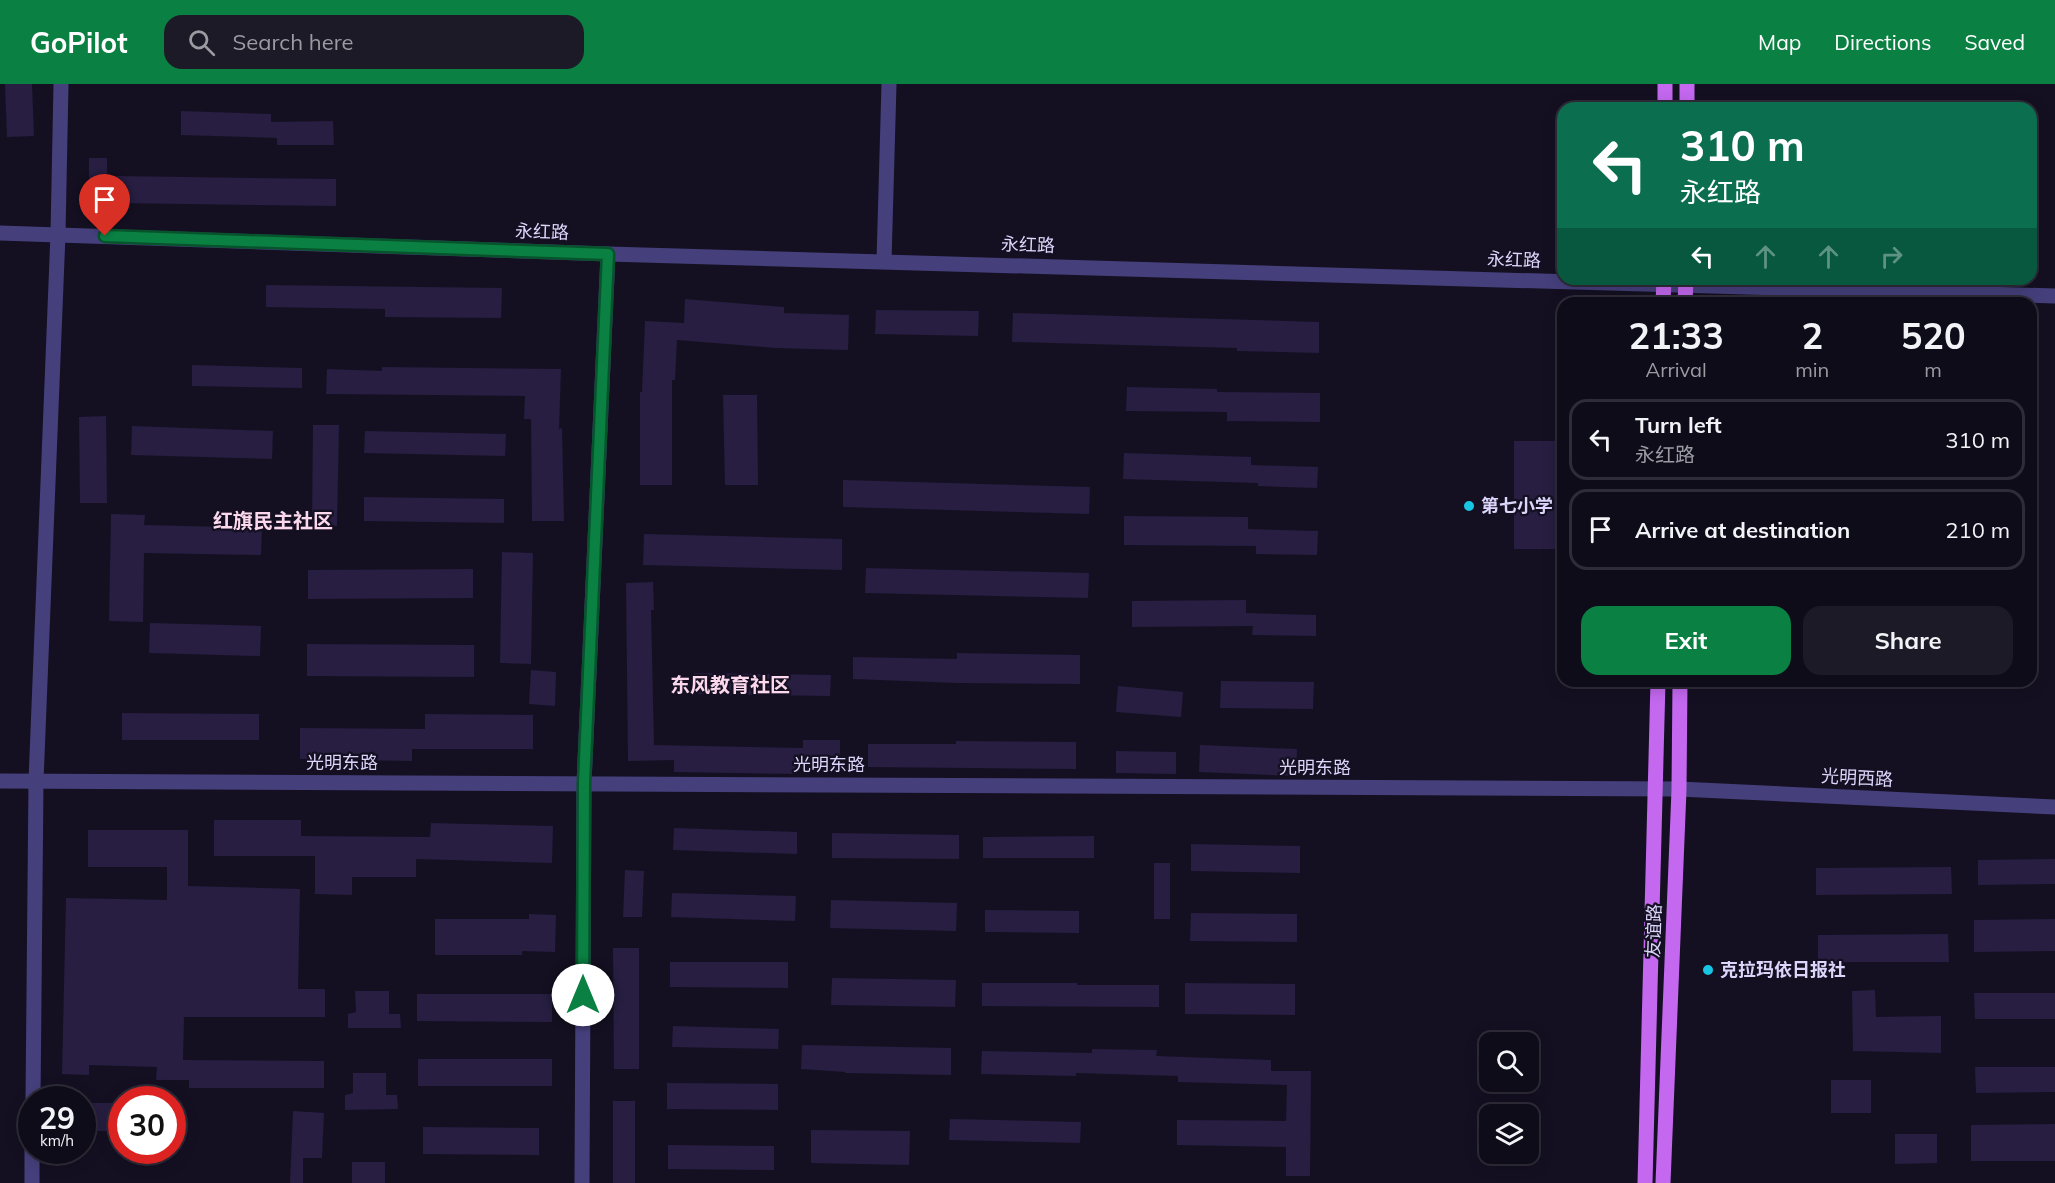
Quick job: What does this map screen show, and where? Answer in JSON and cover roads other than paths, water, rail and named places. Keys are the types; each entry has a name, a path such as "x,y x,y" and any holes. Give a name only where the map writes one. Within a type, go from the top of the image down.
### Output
{"main road":[{"path":"1665,84 1665,102"},
{"path":"1687,84 1687,102"},
{"name":"友谊路","path":"1645,1183 1658,687"},
{"name":"友谊路","path":"1663,1183 1679,789 1680,687"}],"street":[{"path":"33,1086 36,781 62,84"},
{"path":"884,261 889,84"},
{"name":"永红路","path":"0,233 608,254 1557,279"},
{"path":"582,1183 584,783 608,254"},
{"name":"永红路","path":"1765,285 2055,296"},
{"name":"光明东路","path":"0,781 1657,789"},
{"name":"光明西路","path":"1657,789 2055,807"},
{"path":"32,1164 32,1183"}],"place":[{"name":"第七小学","path":"1469,506"},
{"name":"克拉玛依日报社","path":"1708,970"}],"district":[{"name":"红旗民主社区","path":"273,521"},
{"name":"东风教育社区","path":"730,685"}]}
